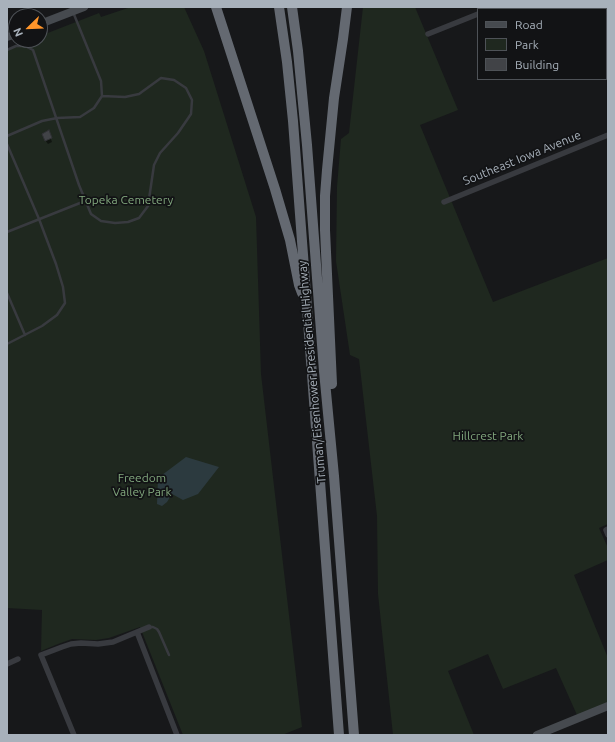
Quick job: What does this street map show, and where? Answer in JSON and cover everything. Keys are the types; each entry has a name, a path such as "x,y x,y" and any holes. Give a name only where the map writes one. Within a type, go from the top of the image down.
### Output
{"highway":[{"path":"216,7 275,189 290,240 299,285 307,304"},
{"name":"Truman/Eisenhower Presidential Highway","path":"279,7 287,62 293,121 339,735"},
{"name":"Truman/Eisenhower Presidential Highway","path":"292,7 303,103 354,735"},
{"path":"334,476 334,422 325,230 325,196 334,98 347,7"}],"street":[{"path":"48,21 84,7"},
{"path":"428,34 477,14"},
{"name":"Southeast Iowa Avenue","path":"444,202 608,135"},
{"path":"74,735 41,655 62,646 71,644 98,644 113,642 149,627"},
{"path":"137,632 177,735"},
{"path":"7,664 18,659"},
{"path":"537,735 608,706"}],"lane":[{"path":"7,136 42,121 57,118 80,117 94,108 102,96 101,81 73,11"},
{"path":"7,50 16,46 25,46 33,50 90,214 101,220 115,223 128,222 139,218 148,206 154,165 160,153 178,133 191,114 192,100 186,88 174,80 161,78 140,94 125,97 102,96"},
{"path":"7,144 39,219 56,264 63,287 64,303 57,315 42,326 7,344"},
{"path":"7,232 85,201"},
{"path":"7,293 24,335"},
{"path":"149,627 153,627 159,632 169,655"}],"green space":[{"path":"131,7 184,7 204,51 256,217 261,374 302,727 282,735 183,735 140,627 109,638 96,640 72,639 41,651 42,610 7,608 7,49 48,48 48,33 99,13 101,17"},
{"name":"Hillcrest Park","path":"363,7 415,7 458,110 420,125 493,302 608,258 608,524 599,528 608,548 608,560 574,575 608,658 608,703 577,715 556,668 503,689 488,654 448,671 474,735 393,735 378,594 377,516 359,359 350,355 336,261 337,187 341,139 349,133"}],"shaded area":[{"path":"186,457 219,467 198,494 183,500 172,494 167,502 162,506 157,504 158,478"}],"building":[{"path":"49,130 52,138 45,141 42,134"}],"park label":[{"name":"Topeka Cemetery","path":"126,200"},
{"name":"Freedom Valley Park","path":"142,485"}]}
